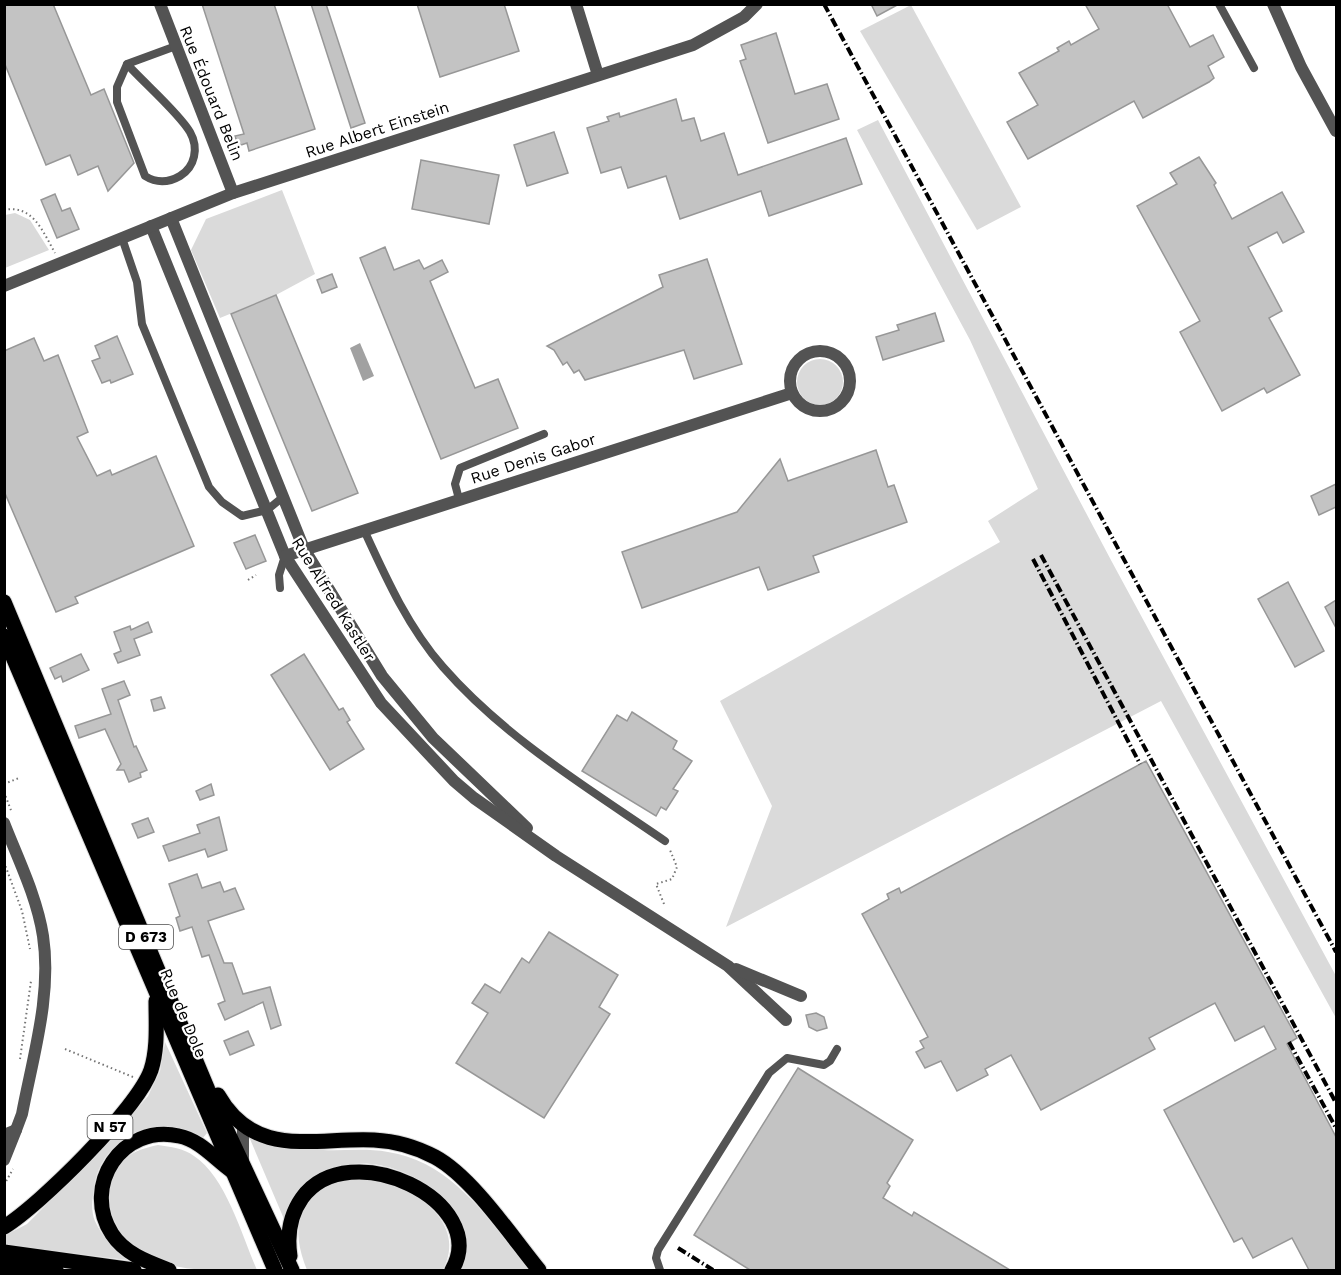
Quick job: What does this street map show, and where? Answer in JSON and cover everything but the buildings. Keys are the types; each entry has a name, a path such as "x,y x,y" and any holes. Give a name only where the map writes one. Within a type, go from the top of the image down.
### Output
{"main road":[{"name":"Rue de Dole","path":"4,602 188,1037 275,1270"},
{"name":"Rue de Dole","path":"4,636 156,995 238,1167 292,1270"},
{"name":"N 57","path":"4,1227 36,1205 127,1108 145,1085 155,1052 156,995"},
{"path":"188,1037 219,1098 243,1124 269,1138 284,1142 385,1141 434,1156 464,1178 539,1270"},
{"path":"169,1270 136,1257 123,1246 105,1221 101,1189 105,1174 113,1160 123,1148 146,1137 178,1135 238,1167"},
{"path":"292,1270 289,1233 298,1203 316,1183 348,1171 389,1176 415,1186 435,1200 445,1212 455,1232 457,1255 452,1270"},
{"path":"4,1252 134,1270"},
{"path":"4,1263 56,1270"}],"street":[{"name":"Rue Édouard Belin","path":"160,4 233,193"},
{"path":"576,4 598,75"},
{"name":"Rue Albert Einstein","path":"4,286 233,193 693,45 744,17 757,4"},
{"path":"1272,4 1301,67 1336,130"},
{"name":"Rue Alfred Kastler","path":"171,218 304,549 382,676 433,738 556,856"},
{"name":"Rue Alfred Kastler","path":"151,226 285,556 381,703 454,781 474,798 556,856 728,966 801,996"},
{"path":"825,351 835,355 849,370 849,391 836,407 816,412 797,402 792,393 790,376 793,367 806,354 825,351"},
{"name":"Rue Denis Gabor","path":"285,556 459,498 792,393"},
{"path":"4,823 37,911 43,935 46,979 22,1114 10,1133 4,1160"},
{"name":"Rue Alfred Kastler","path":"728,966 786,1020"},
{"name":"Rue de Dole","path":"238,1167 243,1124"}],"lane":[{"path":"1220,4 1254,68"},
{"path":"127,64 190,133 194,160 188,170 177,178 161,182 145,176 117,102 117,87 127,64 176,46"},
{"path":"122,238 137,282 141,324 209,487 222,502 242,516 267,510 283,497"},
{"path":"459,498 455,484 460,468 544,434"},
{"path":"364,530 400,607 442,667 472,697 562,772 665,841"},
{"path":"280,588 279,575 285,556"},
{"path":"660,1270 656,1258 658,1250 770,1073 787,1058 824,1065 830,1061 837,1049"}],"path":[{"path":"4,210 17,209 31,216 61,263"},
{"path":"248,580 256,576"},
{"path":"4,784 19,778"},
{"path":"664,903 656,884 672,879 677,867 665,841"},
{"path":"4,862 22,910 31,953"},
{"path":"4,882 11,878"},
{"path":"20,1066 20,1045 32,978"},
{"path":"65,1049 138,1080"}],"shaded area":[{"path":"911,5 1021,207 977,230 860,31"},
{"path":"878,120 1112,562 1336,976 1336,1018 1161,701 726,927 772,806 720,701 1000,542 988,521 1038,489 970,340 857,130"},
{"path":"282,190 315,274 276,295 220,318 191,250 206,219"},
{"path":"15,213 30,220 49,250 5,268 5,215"},
{"path":"360,343 374,376 363,381 350,348"},
{"path":"820,359 836,366 843,382 836,398 820,405 804,398 797,382 804,366"},
{"path":"165,1042 207,1133 202,1139 185,1131 168,1128 150,1129 134,1134 119,1143 107,1155 98,1171 92,1205 93,1214 105,1237 127,1260 5,1245 4,1236 27,1224 108,1142 148,1096 160,1071"},
{"path":"255,1137 314,1149 388,1152 411,1158 432,1168 469,1197 529,1270 460,1270 465,1242 455,1215 434,1191 405,1173 371,1164 338,1167 307,1184 284,1219 250,1139"},
{"path":"158,1145 190,1153 215,1178 232,1208 257,1270 202,1270 175,1266 149,1258 126,1240 112,1213 109,1198 110,1184 115,1171 125,1159 140,1150"},
{"path":"341,1179 370,1179 390,1184 406,1190 433,1210 443,1223 449,1237 449,1253 443,1270 307,1270 299,1241 298,1227 301,1216 314,1195"}],"railway":[{"path":"824,4 1336,952"},
{"path":"1041,555 1336,1103"},
{"path":"1033,559 1140,764"},
{"path":"1289,1042 1336,1128"},
{"path":"678,1248 713,1270"}]}
